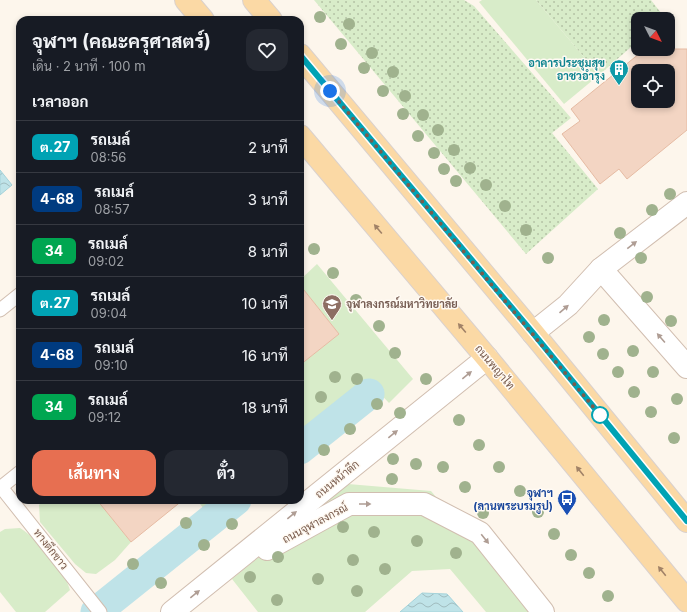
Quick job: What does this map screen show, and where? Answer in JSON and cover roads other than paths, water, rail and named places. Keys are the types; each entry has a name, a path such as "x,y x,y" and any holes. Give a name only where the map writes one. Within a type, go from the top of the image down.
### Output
{"main road":[{"path":"186,0 200,16"},
{"path":"254,0 268,16"},
{"path":"304,60 533,333 687,521"},
{"name":"ถนนพญาไท","path":"304,141 487,358 687,601"}],"street":[{"path":"533,333 568,305 601,269 687,203"},
{"path":"601,269 687,367"},
{"name":"ถนนหน้าตึก","path":"172,612 487,358"},
{"name":"ถนนจุฬาลงกรณ์","path":"218,575 349,504 424,504 480,534 543,612"}],"lane":[{"path":"0,310 16,297"},
{"name":"ทางตึกขาว","path":"16,475 1,487 100,612"}],"water":[{"path":"0,170 12,185 0,195"},
{"path":"422,593 447,594 463,612 400,612"}],"waterway":[{"path":"304,446 369,394"},
{"path":"96,612 231,504"}],"place":[{"name":"อาคารประชุมสุข อาชวอำรุง","path":"619,86"},
{"name":"จุฬาลงกรณ์มหาวิทยาลัย","path":"332,321"},
{"name":"จุฬาฯ (ลานพระบรมรูป)","path":"567,516"}]}
